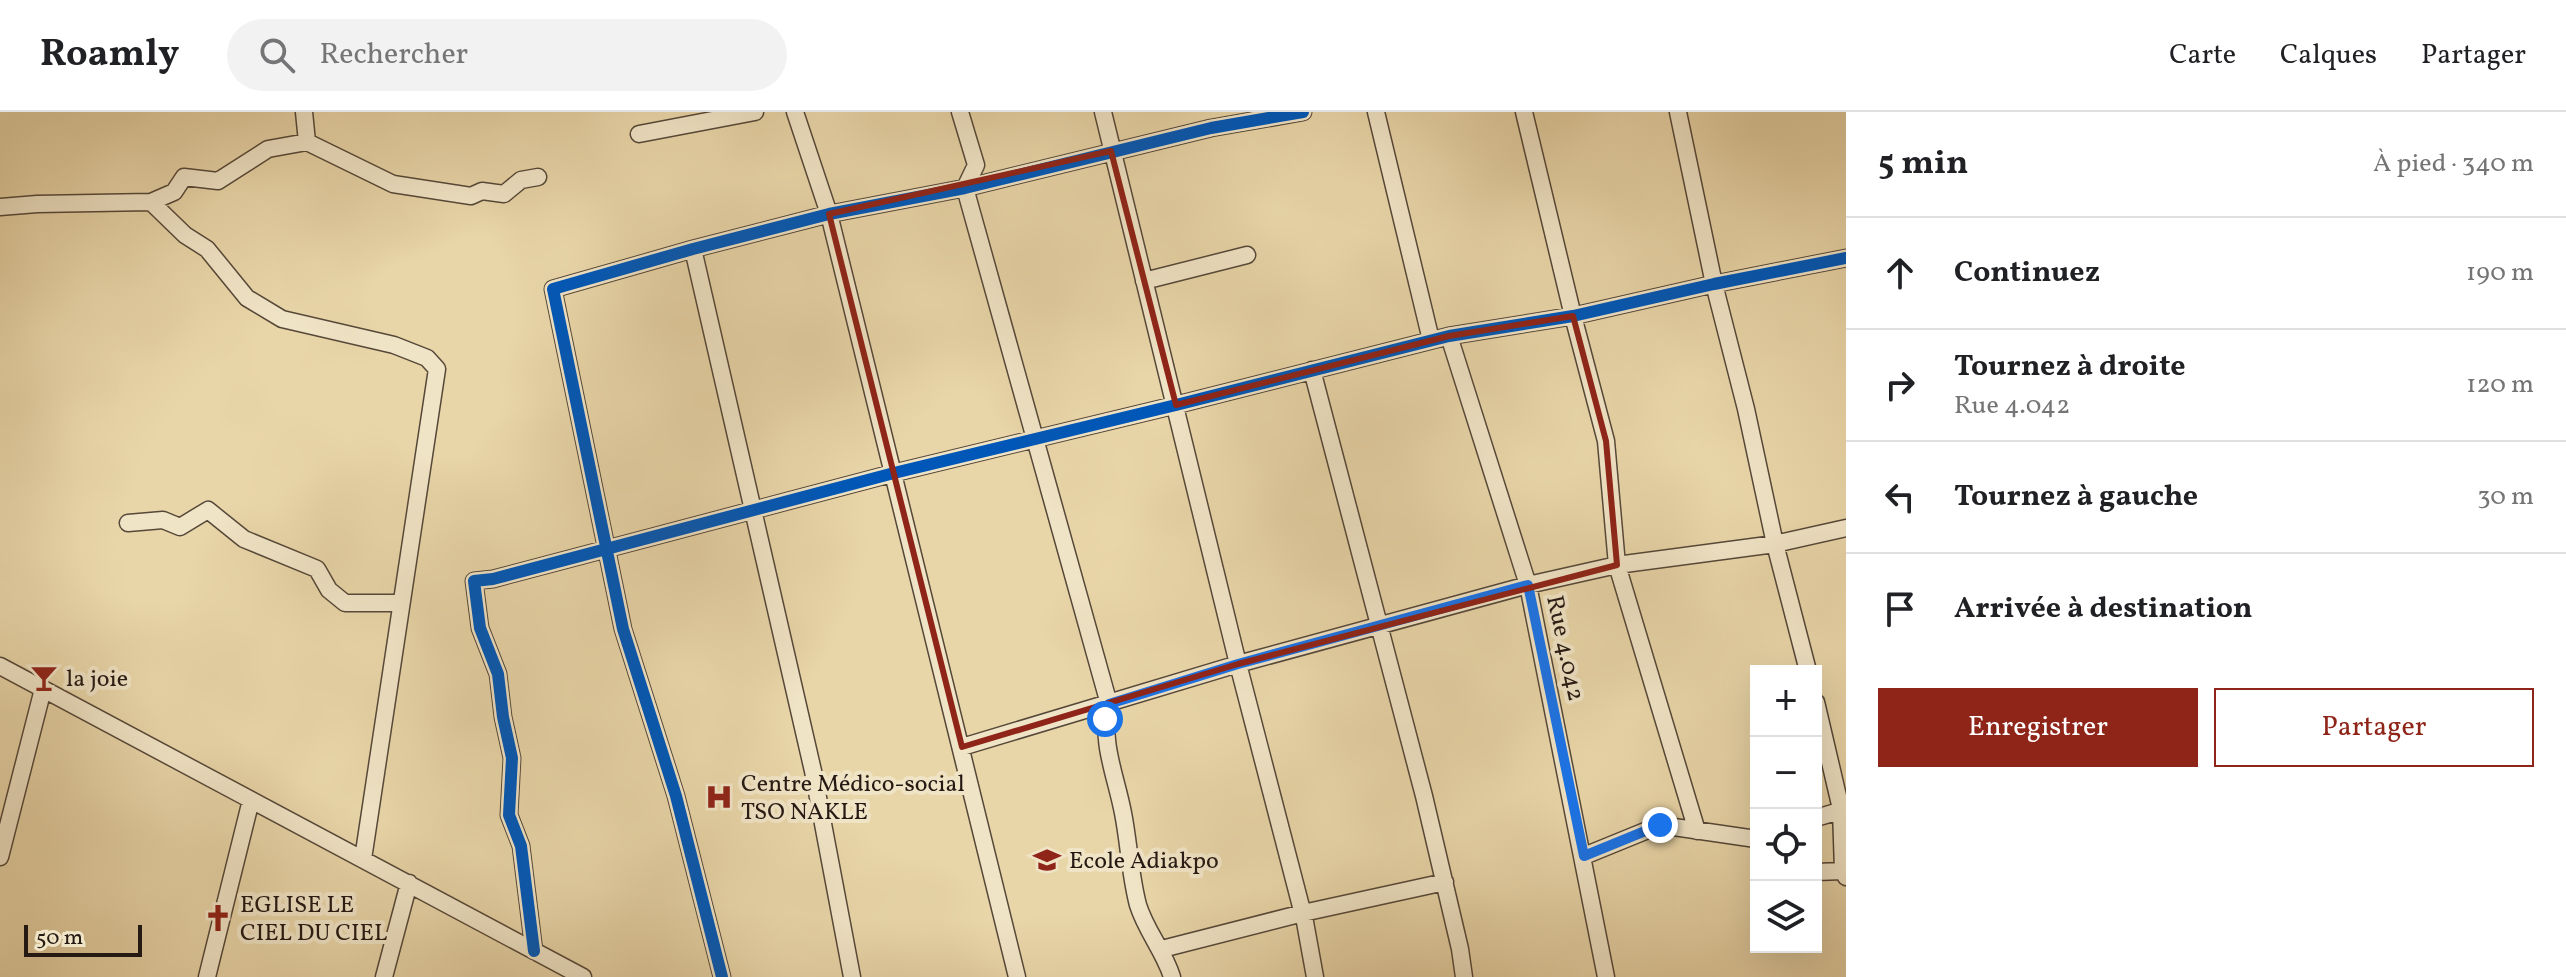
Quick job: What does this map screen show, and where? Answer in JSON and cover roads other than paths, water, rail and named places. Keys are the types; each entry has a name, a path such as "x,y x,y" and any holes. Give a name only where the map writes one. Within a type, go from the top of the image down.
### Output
{"street":[{"path":"304,112 307,142"},
{"path":"639,134 755,112"},
{"path":"795,112 829,214 1017,977"},
{"path":"960,112 976,165 965,188 1109,704 1105,738 1123,811 1138,905 1150,933 1162,949 1172,977"},
{"path":"1103,112 1238,664 1303,913 1315,977"},
{"path":"722,977 676,796 623,629 553,289 829,214 965,188 1211,128 1303,112"},
{"path":"1376,112 1431,340"},
{"path":"1524,112 1606,441 1617,565 1697,831"},
{"path":"1678,112 1714,284 1806,665"},
{"path":"0,207 151,202 174,192 184,177 218,181 268,149 307,142 393,184 471,196 482,191 504,194 521,180 538,177"},
{"path":"151,202 185,235 207,249 247,298 282,319 394,345 427,358 437,369 363,859"},
{"path":"693,249 813,771 852,977"},
{"path":"1144,281 1247,255"},
{"path":"534,951 521,846 509,815 512,758 498,674 480,628 474,581 493,579 894,473 1431,340 1573,316 1846,258"},
{"name":"Rue 4.042","path":"1449,336 1528,585 1606,977"},
{"path":"1312,370 1424,796 1464,977"},
{"path":"128,523 163,520 180,527 208,510 244,539 317,569 329,590 345,603 400,603"},
{"path":"962,747 1238,664 1528,585 1617,565 1775,544 1846,528"},
{"path":"0,666 583,977"},
{"path":"0,857 43,689"},
{"path":"1822,725 1844,809 1844,874 1822,872"},
{"path":"207,977 251,800"},
{"path":"1822,816 1844,809"},
{"path":"1584,856 1660,825 1750,838"},
{"path":"1162,949 1303,913 1445,882"},
{"path":"384,977 409,883"}],"place":[{"name":"la joie","path":"44,678"},
{"name":"Centre Médico-social TSO NAKLE","path":"719,797"},
{"name":"Ecole Adiakpo","path":"1047,860"},
{"name":"EGLISE LE CIEL DU CIEL","path":"218,918"}]}
